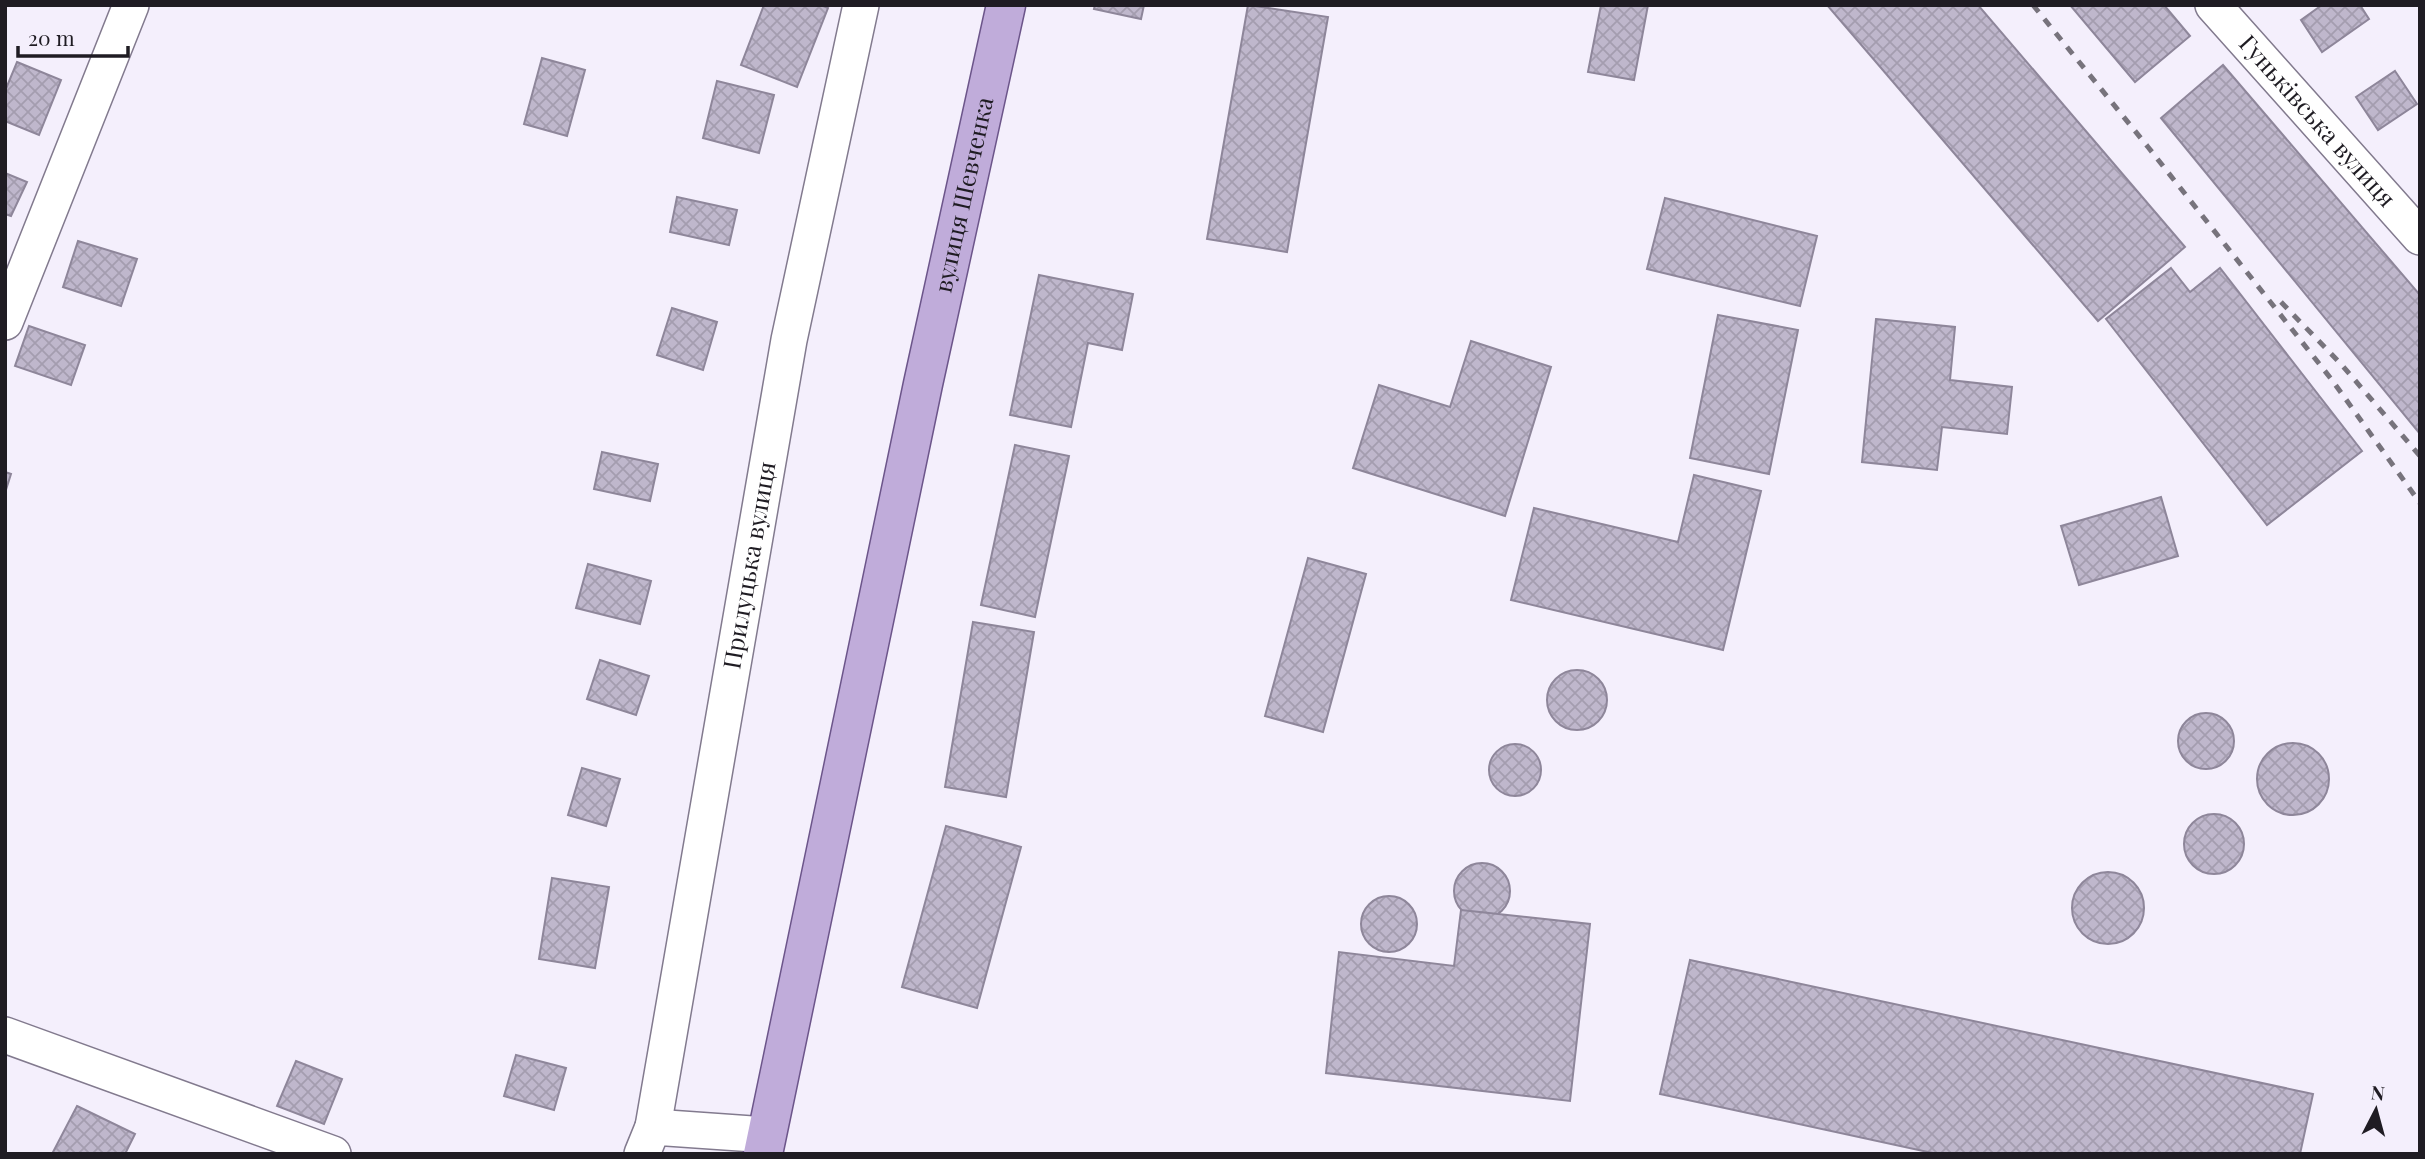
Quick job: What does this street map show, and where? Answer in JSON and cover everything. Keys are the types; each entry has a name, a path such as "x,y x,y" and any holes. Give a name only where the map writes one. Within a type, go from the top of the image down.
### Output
{"main road":[{"name":"вулиця Шевченка","path":"765,1144 923,384 1006,5"}],"street":[{"path":"5,322 131,5"},
{"name":"Прилуцька вулиця","path":"647,1140 789,340 861,5"},
{"name":"Гуньківська вулиця","path":"2213,5 2420,237"},
{"path":"5,1035 333,1154"},
{"path":"647,1140 765,1144"}],"building":[{"path":"764,5 821,5 828,8 797,87 741,65"},
{"path":"1095,5 1144,5 1141,19 1094,9"},
{"path":"1248,5 1328,17 1287,252 1207,239"},
{"path":"1601,5 1648,5 1634,80 1588,72"},
{"path":"1827,5 1978,5 2185,247 2098,321"},
{"path":"2070,5 2164,5 2190,36 2135,82"},
{"path":"2322,5 2360,5 2369,19 2322,52 2301,20"},
{"path":"542,58 585,70 567,136 524,124"},
{"path":"17,62 61,80 39,135 5,121 5,91"},
{"path":"2223,65 2420,295 2420,434 2161,118"},
{"path":"2395,71 2417,104 2378,130 2356,97"},
{"path":"717,81 774,95 759,153 703,138"},
{"path":"5,173 27,182 11,216 5,214"},
{"path":"677,197 737,210 729,245 670,232"},
{"path":"1665,198 1817,236 1800,306 1647,269"},
{"path":"78,241 137,259 121,306 63,287"},
{"path":"2171,268 2190,292 2220,268 2362,451 2267,525 2106,319"},
{"path":"1039,275 1133,294 1122,350 1088,343 1071,427 1010,415"},
{"path":"672,308 717,322 703,370 657,355"},
{"path":"1718,315 1798,330 1769,474 1690,458"},
{"path":"1876,319 1955,327 1950,380 2012,387 2007,434 1942,427 1937,470 1862,462"},
{"path":"29,326 85,345 71,385 15,366"},
{"path":"1471,341 1551,367 1505,516 1353,468 1379,385 1450,407"},
{"path":"1015,445 1069,456 1035,617 981,605"},
{"path":"602,452 658,464 650,501 594,489"},
{"path":"5,472 11,474 5,493"},
{"path":"1694,475 1761,491 1723,650 1511,600 1534,508 1678,542"},
{"path":"2161,497 2178,556 2079,585 2061,526"},
{"path":"1308,558 1366,574 1323,732 1265,716"},
{"path":"588,564 651,581 640,624 576,608"},
{"path":"973,622 1034,632 1006,797 945,787"},
{"path":"600,660 649,676 636,715 587,699"},
{"path":"1577,670 1598,679 1607,700 1598,721 1577,730 1556,721 1547,700 1556,679"},
{"path":"2201,713 2211,713 2226,721 2232,730 2232,752 2226,761 2211,769 2201,769 2183,757 2178,746 2178,736 2190,718"},
{"path":"2293,743 2313,749 2323,759 2329,779 2323,799 2313,809 2293,815 2273,809 2263,799 2257,779 2263,759 2273,749"},
{"path":"1515,744 1534,751 1541,770 1534,789 1515,796 1496,789 1489,770 1496,751"},
{"path":"582,768 620,779 606,826 568,815"},
{"path":"2214,814 2235,823 2244,844 2235,865 2214,874 2193,865 2184,844 2193,823"},
{"path":"946,826 1021,847 977,1008 902,987"},
{"path":"1482,863 1493,865 1502,871 1508,880 1508,902 1502,911 1493,917 1482,919 1471,917 1462,911 1456,902 1454,891 1456,880 1462,871 1471,865"},
{"path":"2108,872 2128,878 2138,888 2144,908 2138,928 2128,938 2108,944 2088,938 2078,928 2072,908 2078,888 2088,878"},
{"path":"552,878 609,887 595,968 539,959"},
{"path":"1383,896 1395,896 1409,904 1417,918 1415,935 1409,944 1395,952 1383,952 1366,940 1361,930 1361,918 1373,901"},
{"path":"1461,910 1590,924 1570,1101 1326,1073 1339,952 1454,966"},
{"path":"1690,960 2313,1094 2300,1154 1937,1154 1660,1094"},
{"path":"516,1055 566,1068 554,1110 504,1096"},
{"path":"296,1061 342,1079 324,1124 277,1106"},
{"path":"77,1106 135,1134 125,1154 52,1154"}],"railway":[{"path":"2033,5 2332,380 2420,503"},
{"path":"2281,302 2341,364 2420,456"}]}
